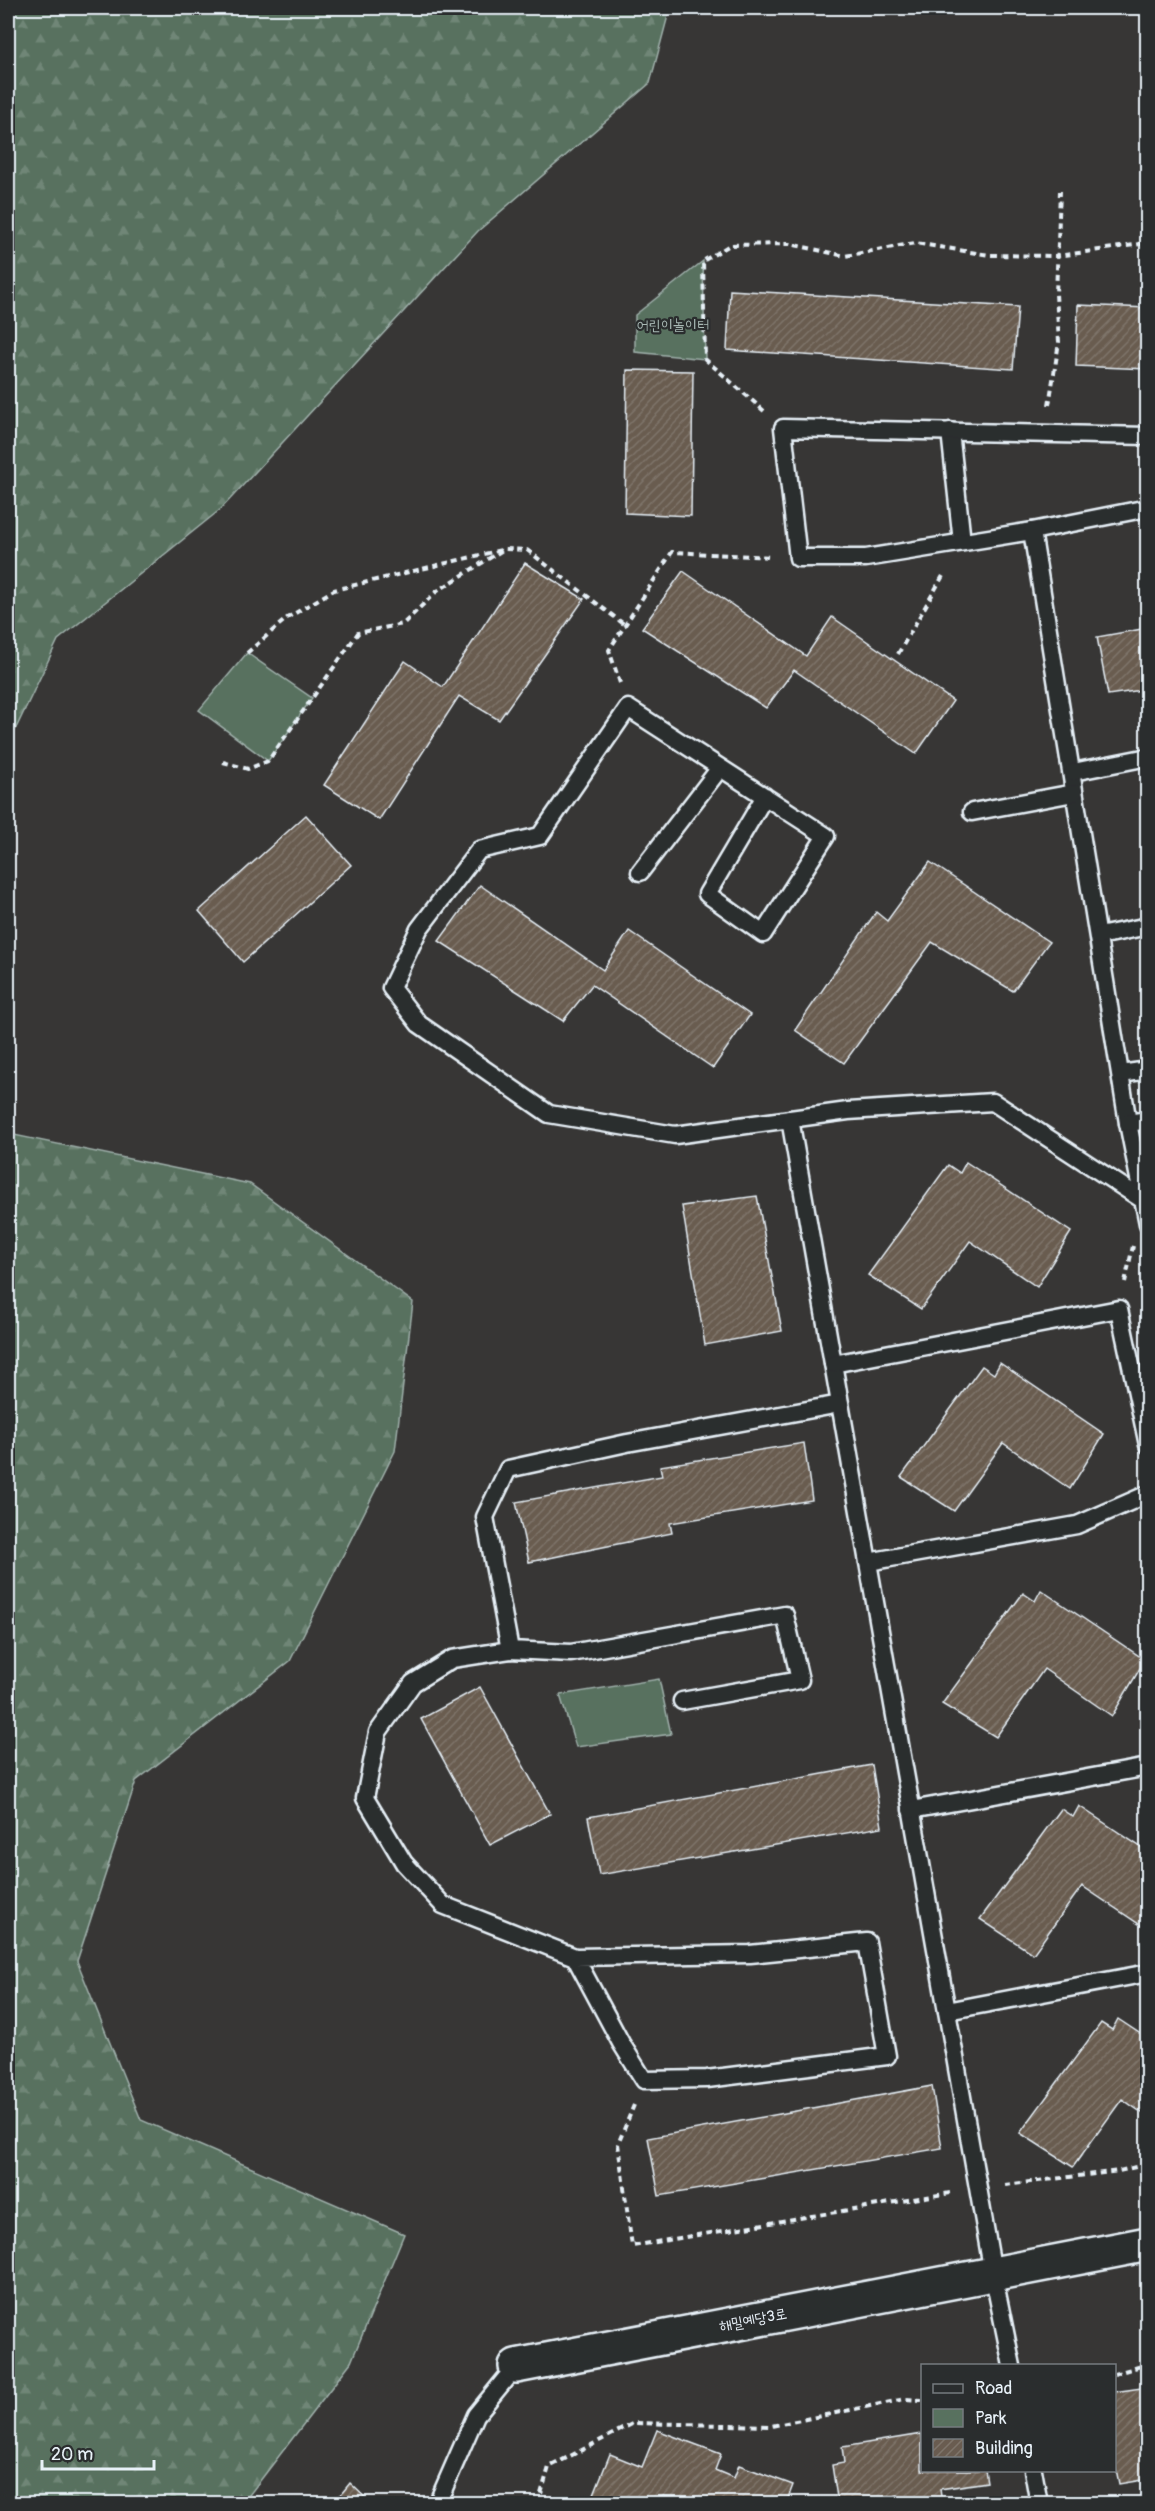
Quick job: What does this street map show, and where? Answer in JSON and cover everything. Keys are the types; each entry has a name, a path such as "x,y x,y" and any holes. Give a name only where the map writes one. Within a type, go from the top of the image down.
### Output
{"street":[{"name":"해밀예당3로","path":"516,2366 1148,2244"}],"lane":[{"path":"1148,436 783,428 798,558 866,558 1032,531 1148,508"},
{"path":"951,431 962,542"},
{"path":"1032,531 1073,772 1074,793 1128,1123 1148,1224"},
{"path":"765,796 706,894 764,934 826,836 765,796 628,708 540,836 479,850 419,929 391,988 419,1024 549,1114 675,1135 848,1111 993,1102 1145,1201"},
{"path":"1073,772 1148,757"},
{"path":"640,872 720,768"},
{"path":"972,812 1074,793"},
{"path":"1099,936 1148,926"},
{"path":"1121,1074 1148,1070"},
{"path":"790,1119 978,2189 1012,2364"},
{"path":"1128,1123 1148,1119"},
{"path":"833,1364 1119,1309 1148,1445"},
{"path":"510,1650 485,1517 508,1469 627,1443 840,1404"},
{"path":"868,1562 1077,1525 1148,1494"},
{"path":"575,1957 621,2043 644,2080 707,2079 887,2056 867,1942 750,1954 575,1957 443,1905 404,1863 365,1798 378,1732 413,1683 452,1659 510,1650 571,1653 785,1615 800,1680 682,1701"},
{"path":"911,1810 1148,1767"},
{"path":"947,2011 1148,1973"},
{"name":"해밀예당3로","path":"437,2504 476,2415 516,2366"},
{"path":"1033,2472 1040,2504"}],"path":[{"path":"1045,433 1059,342 1056,294 1060,191"},
{"path":"783,428 705,359 703,261 730,245 789,244 845,256 915,243 989,255 1058,256 1148,243"},
{"path":"898,654 962,542"},
{"path":"247,653 287,618 334,590 504,549 527,550 625,625"},
{"path":"223,762 248,769 268,761 358,633 403,624 436,592 504,549"},
{"path":"628,708 609,650 672,552 798,558"},
{"path":"1119,1309 1145,1201"},
{"path":"644,2080 618,2144 632,2246 978,2189 1119,2171 1148,2164"},
{"path":"1116,2373 1148,2364"},
{"path":"538,2504 549,2467 634,2422 771,2426 905,2399 921,2400"}],"green space":[{"path":"8,8 670,8 650,83 478,231 221,509 58,640 8,745"},
{"name":"어린이놀이터","path":"703,261 705,359 635,352 635,315"},
{"path":"247,653 312,698 268,761 199,710"},
{"path":"8,1121 9,1134 250,1184 413,1302 395,1451 290,1661 136,1781 77,1961 141,2120 404,2234 351,2362 243,2503 8,2503"},
{"path":"659,1679 671,1734 576,1747 560,1695"}],"building":[{"path":"730,290 1018,307 1013,369 727,350"},
{"path":"1078,305 1148,308 1148,369 1076,366"},
{"path":"627,370 693,371 691,516 625,513"},
{"path":"525,563 584,599 499,720 459,696 379,820 324,785 405,661 443,687"},
{"path":"683,571 806,656 832,617 953,701 916,754 794,670 766,708 642,628"},
{"path":"1148,628 1148,689 1108,695 1097,637"},
{"path":"306,815 351,865 243,962 199,911"},
{"path":"930,862 1049,942 1013,991 932,942 844,1063 795,1030 876,912 887,921"},
{"path":"480,885 603,970 629,931 750,1015 713,1068 592,985 563,1021 439,941"},
{"path":"966,1162 1071,1232 1037,1287 970,1241 921,1309 868,1275 948,1165 960,1173"},
{"path":"757,1196 782,1331 705,1345 682,1206"},
{"path":"1000,1363 1104,1434 1070,1489 1003,1443 954,1511 901,1477 982,1366 994,1374"},
{"path":"804,1443 812,1500 670,1523 672,1533 529,1562 516,1502 662,1476 660,1466"},
{"path":"1041,1590 1145,1660 1112,1716 1044,1669 996,1737 942,1704 1023,1593 1035,1601"},
{"path":"480,1687 550,1814 490,1845 421,1719"},
{"path":"872,1765 882,1827 599,1875 588,1817"},
{"path":"1079,1806 1148,1852 1148,1930 1082,1886 1033,1954 980,1919 1061,1809 1073,1817"},
{"path":"1118,2019 1148,2039 1148,2117 1122,2099 1073,2167 1020,2133 1101,2023 1112,2030"},
{"path":"932,2086 942,2148 659,2196 648,2138"},
{"path":"1148,2387 1148,2479 1119,2484 1116,2469 1116,2392"},
{"path":"657,2430 721,2454 715,2470 734,2478 739,2465 793,2485 788,2498 802,2504 683,2504 664,2496 650,2500 649,2504 590,2504 610,2454 642,2467"},
{"path":"921,2434 921,2472 985,2472 987,2482 940,2489 942,2504 899,2504 898,2495 838,2504 832,2465 844,2463 842,2447"},
{"path":"350,2483 372,2504 333,2504"}]}
